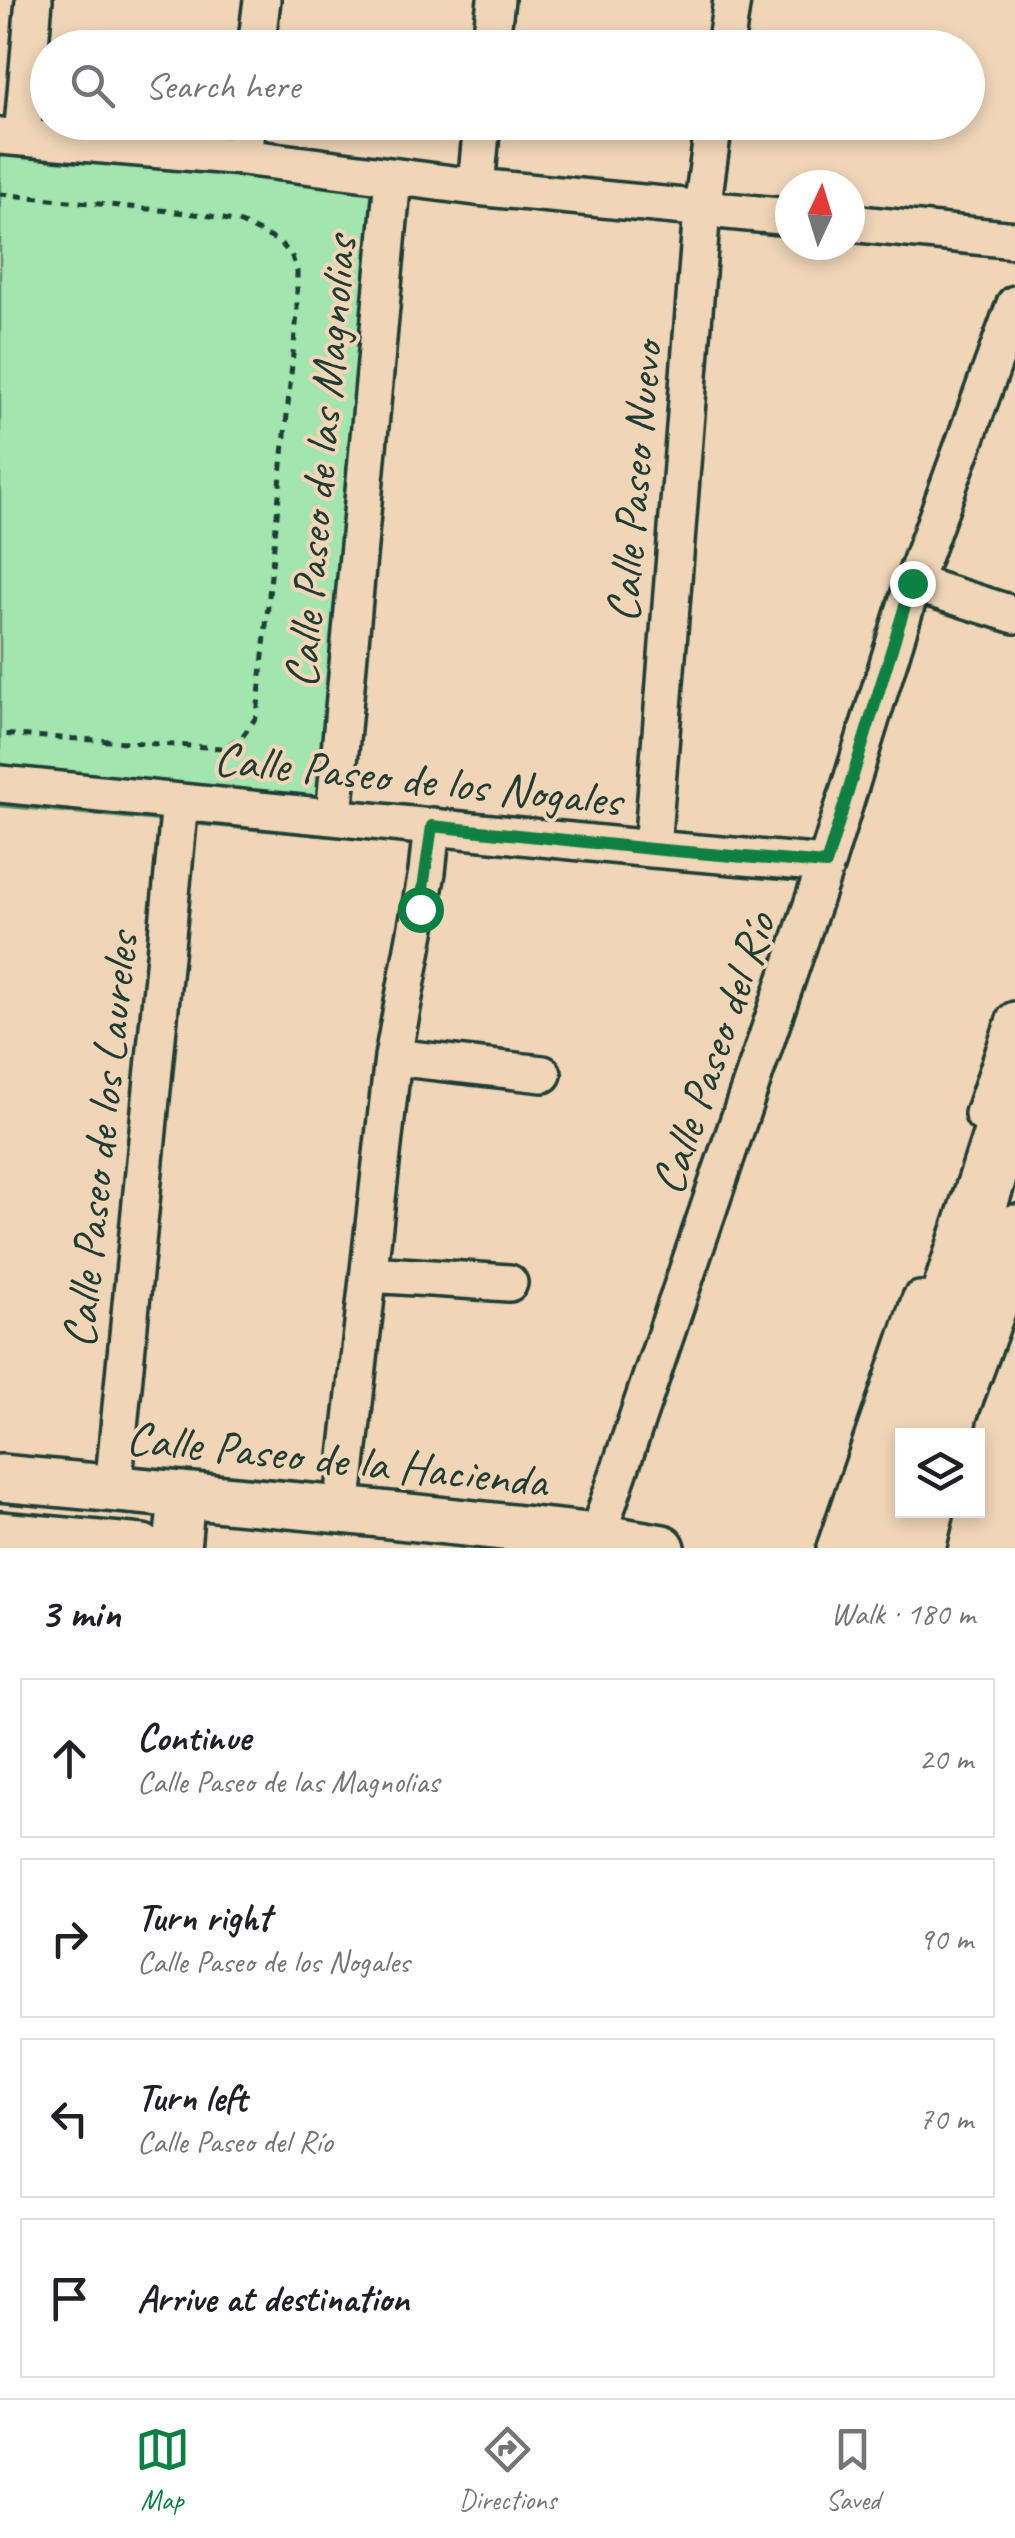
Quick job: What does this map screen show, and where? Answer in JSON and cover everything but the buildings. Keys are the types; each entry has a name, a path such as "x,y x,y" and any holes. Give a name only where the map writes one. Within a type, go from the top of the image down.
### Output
{"main road":[{"path":"906,1428 1015,1093"},
{"path":"946,1428 1015,1233"},
{"path":"867,1548 895,1462"},
{"path":"917,1548 924,1518"}],"street":[{"path":"11,137 34,0"},
{"path":"258,30 262,0"},
{"path":"492,30 496,0"},
{"path":"728,30 732,0"},
{"path":"245,140 393,177 775,215"},
{"path":"476,187 480,140"},
{"name":"Calle Paseo Nuevo","path":"652,849 702,208 711,140"},
{"name":"Calle Paseo de las Magnolias","path":"334,816 393,177"},
{"path":"865,225 1015,240"},
{"name":"Calle Paseo del Río","path":"595,1542 826,864 912,583 1015,304"},
{"path":"912,583 1015,615"},
{"name":"Calle Paseo de los Nogales","path":"0,784 826,864"},
{"name":"Calle Paseo de los Laureles","path":"113,1488 180,802"},
{"path":"342,1510 393,1057 432,826"},
{"path":"836,1548 1015,1020"},
{"path":"393,1057 544,1074"},
{"path":"369,1274 509,1283"},
{"name":"Calle Paseo de la Hacienda","path":"0,1478 342,1510 662,1548"},
{"path":"45,1539 50,1483"},
{"path":"177,1548 182,1495"},
{"path":"0,1535 129,1548"}],"path":[{"path":"0,194 170,211 241,223 278,242 291,254 298,272 257,716 242,737 222,748 0,734"}],"green space":[{"path":"0,152 408,186 343,838 0,806"}],"route":[{"path":"420,909 432,826 826,864 912,583"}]}
